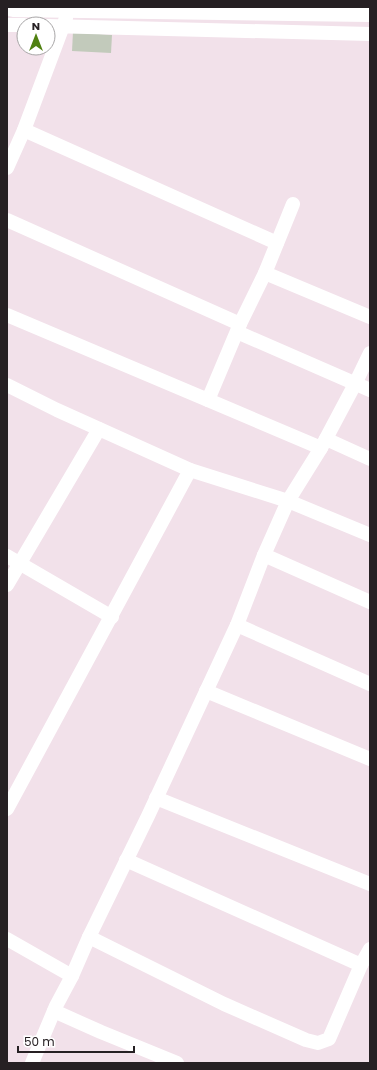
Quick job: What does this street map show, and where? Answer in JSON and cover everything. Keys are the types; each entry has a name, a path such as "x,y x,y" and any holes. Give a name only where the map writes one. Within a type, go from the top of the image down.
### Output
{"street":[{"path":"13,7 66,17 370,34"},
{"path":"56,22 66,17 370,12"},
{"path":"7,168 24,130 66,17"},
{"path":"24,130 277,243"},
{"path":"208,400 238,328 265,273 293,204"},
{"path":"7,220 370,390"},
{"path":"265,273 370,317"},
{"path":"7,315 208,400 370,459"},
{"path":"32,1063 54,1011 72,976 89,937 237,625 264,555 288,502 323,443 370,353"},
{"path":"7,385 190,470 288,502 370,535"},
{"path":"7,585 99,429"},
{"path":"7,809 13,784 112,616 190,470"},
{"path":"264,555 370,602"},
{"path":"7,556 112,616"},
{"path":"237,625 370,684"},
{"path":"206,691 370,759"},
{"path":"156,798 370,884"},
{"path":"126,860 361,965"},
{"path":"89,937 224,1004 306,1040 318,1043 329,1039 361,965 370,949"},
{"path":"7,939 72,976"},
{"path":"54,1011 100,1032 177,1063"}],"building":[{"path":"73,32 112,35 111,53 72,51"}]}
